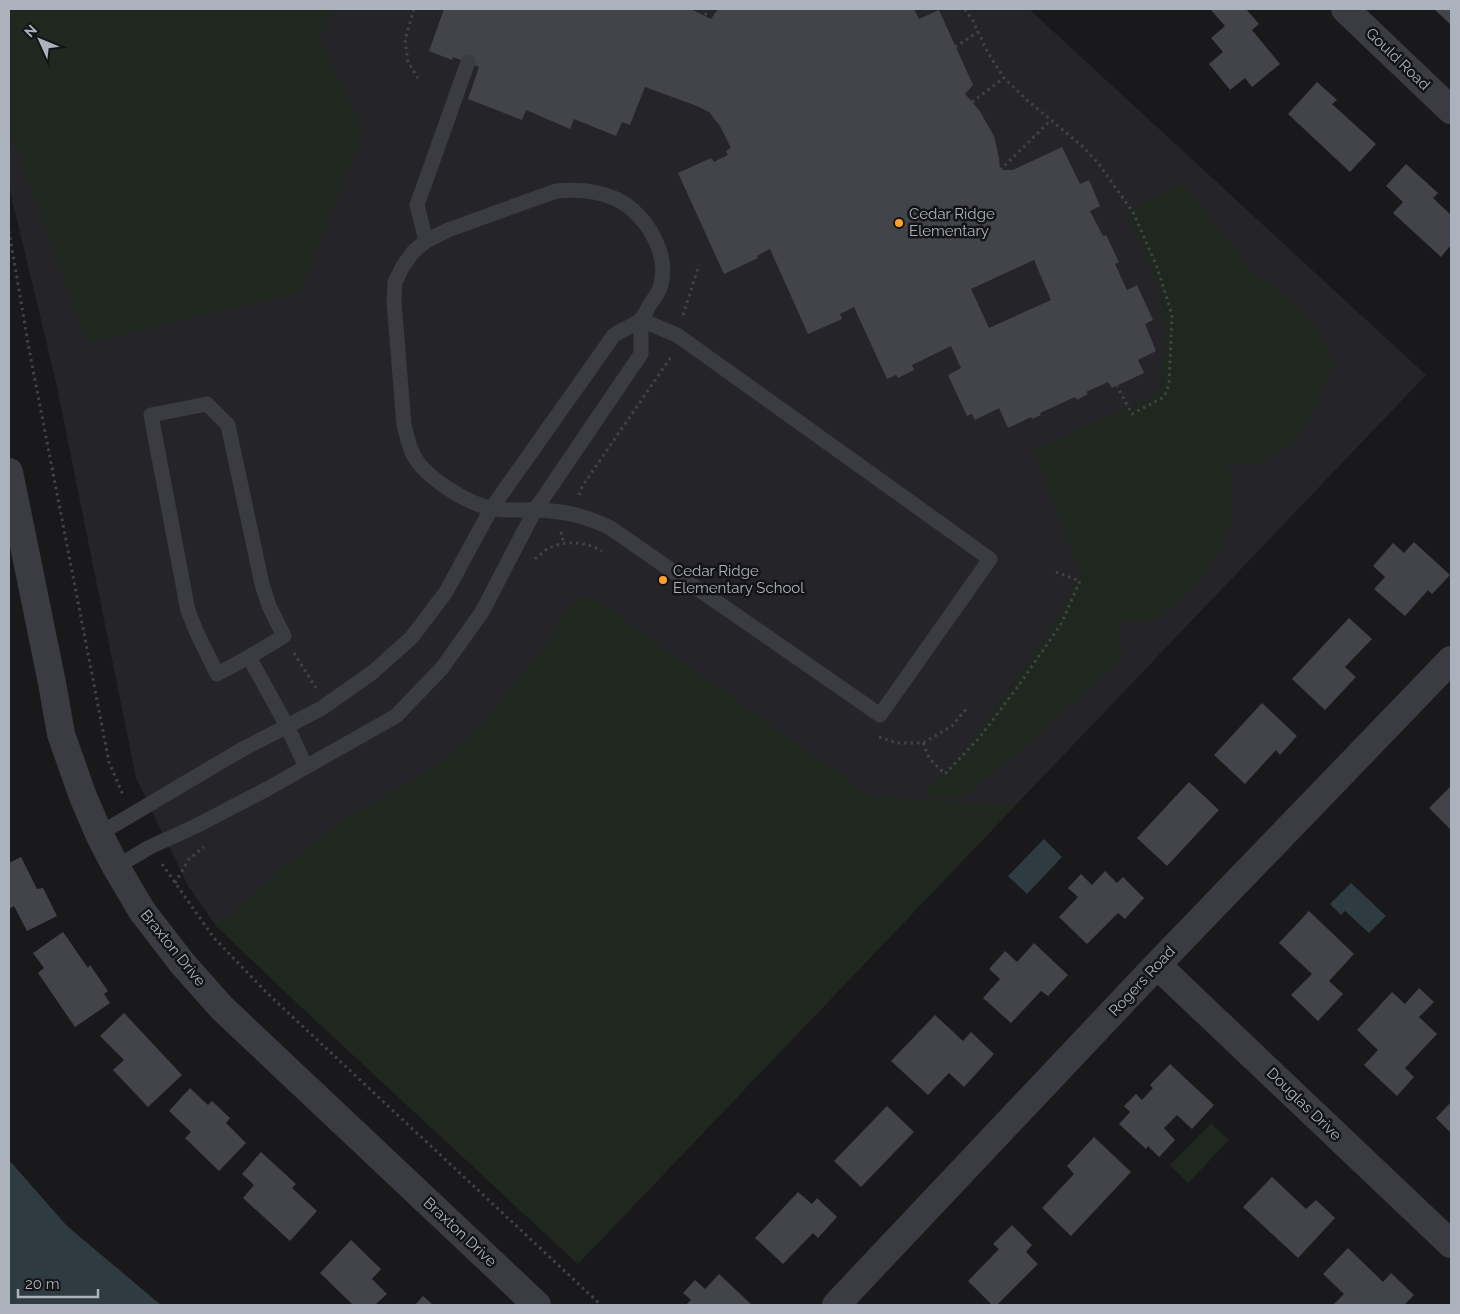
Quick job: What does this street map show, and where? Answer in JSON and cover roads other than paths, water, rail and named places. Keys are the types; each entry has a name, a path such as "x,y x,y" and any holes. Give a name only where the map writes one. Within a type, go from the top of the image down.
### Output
{"street":[{"name":"Gould Road","path":"1345,9 1451,110"},
{"name":"Braxton Drive","path":"9,472 61,734 82,794 99,834 116,868 142,911 182,963 222,1008 537,1305"},
{"name":"Rogers Road","path":"836,1305 1158,965 1449,667"},
{"name":"Douglas Drive","path":"1158,965 1451,1244"}],"lane":[{"path":"426,241 417,205 468,62"},
{"path":"116,868 150,847 196,826 306,768 396,716 442,668 482,612 535,510 640,354 641,320 660,288 664,267 658,244 648,227 631,210 616,199 594,192 574,189 556,191 448,230 426,241 403,266 395,282 394,302 404,425 408,444 415,458 427,472 460,496 491,509 535,510 564,512 585,517 609,527 880,715 990,559 677,335 641,320"},
{"path":"99,834 240,750 322,708 373,672 412,637 446,592 491,509 614,335 641,320"},
{"path":"207,404 228,425 262,584 269,606 284,636 249,657 217,674 188,611 151,415 207,404"},
{"path":"249,657 306,768"}],"place":[{"name":"Cedar Ridge Elementary","path":"899,223"},
{"name":"Cedar Ridge Elementary School","path":"663,580"}]}
